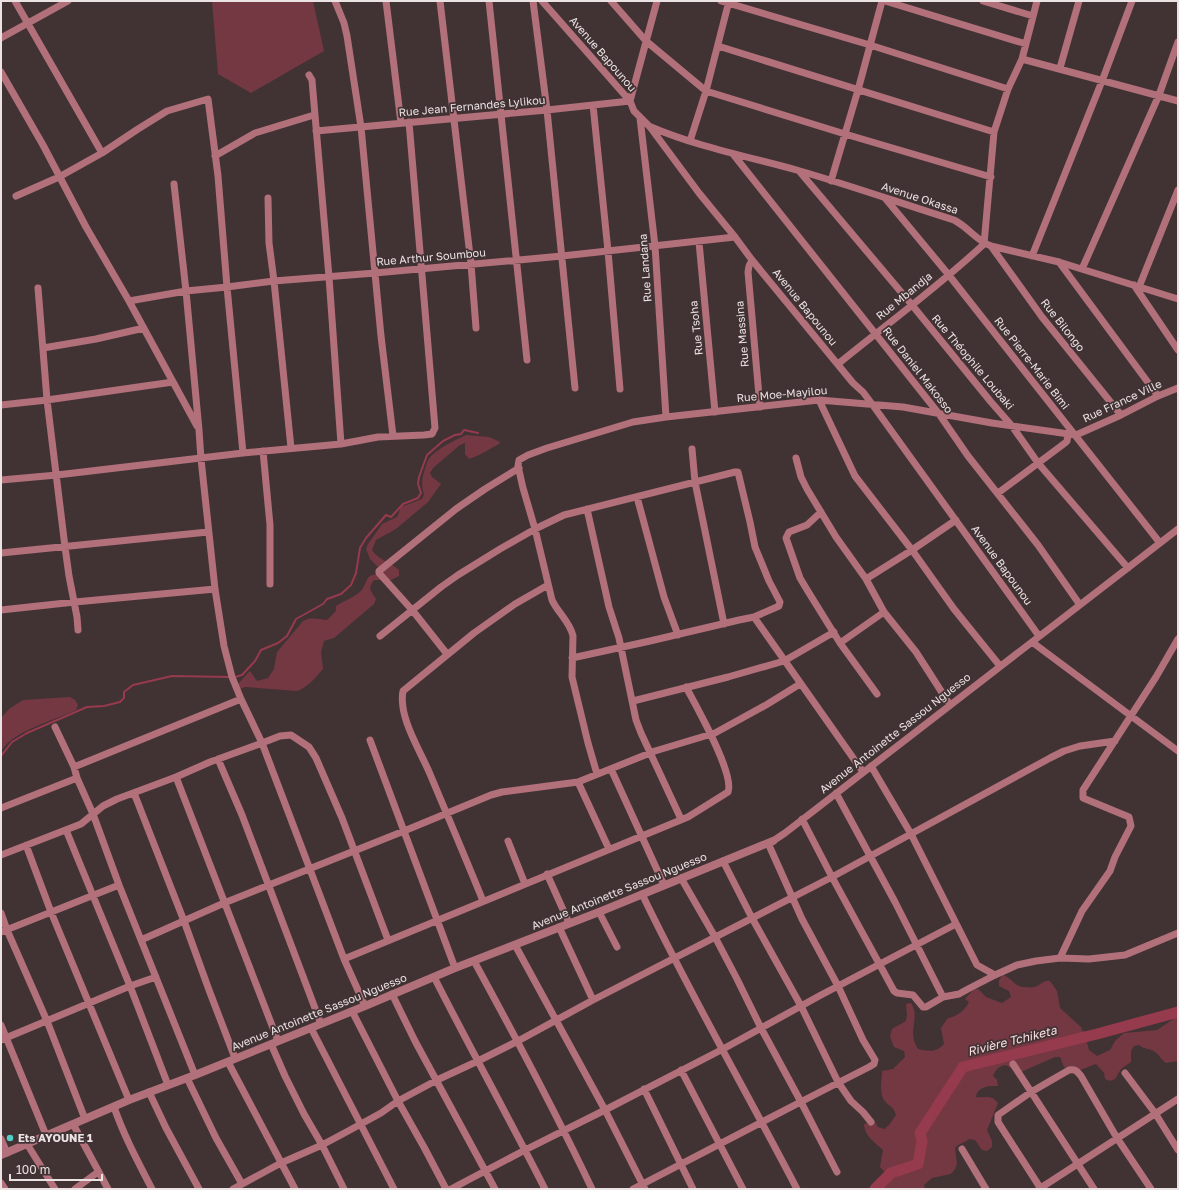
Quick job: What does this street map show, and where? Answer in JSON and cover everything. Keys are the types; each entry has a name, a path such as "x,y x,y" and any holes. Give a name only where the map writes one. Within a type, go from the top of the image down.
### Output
{"street":[{"path":"15,1 102,153"},
{"path":"1,38 68,1"},
{"path":"336,1 347,36 361,127 385,374 393,436"},
{"path":"386,1 401,123"},
{"path":"440,1 471,264 476,328"},
{"path":"489,1 528,360"},
{"path":"533,1 547,110 575,388"},
{"name":"Avenue Bapounou","path":"542,1 630,101 634,111 650,127 698,193 853,383 863,392 1039,636"},
{"path":"611,1 646,41 706,91 845,134 991,176"},
{"path":"630,101 657,1"},
{"path":"721,1 729,2 870,44 1008,89"},
{"path":"831,181 883,1 1026,44"},
{"path":"983,1 1033,16"},
{"path":"988,245 994,132 1008,89 1022,59 1037,1"},
{"path":"1060,68 1079,1"},
{"path":"1032,256 1102,81 1132,1"},
{"path":"690,141 706,91 729,2"},
{"path":"1082,269 1159,95 1178,42"},
{"path":"718,46 994,132"},
{"path":"1022,59 1178,101"},
{"path":"1,72 43,145 86,227 130,301 199,430"},
{"path":"309,75 312,80 329,277 341,444"},
{"path":"16,196 59,177 102,153 167,111 208,99 218,176 243,453"},
{"name":"Rue Jean Fernandes Lylikou","path":"316,131 630,101"},
{"path":"593,105 620,389"},
{"path":"215,156 255,133 314,115"},
{"name":"Rue Landana","path":"640,118 655,246 666,417"},
{"path":"1,480 201,459 243,453 341,444 372,437 432,434 435,428 409,122"},
{"name":"Avenue Okassa","path":"650,127 690,141 831,181 954,220 988,245 1059,262 1178,299"},
{"name":"Rue Daniel Makosso","path":"733,154 939,414 968,456 1038,545 1080,605"},
{"name":"Rue Théophile Loubaki","path":"800,172 1012,426 1038,463 1128,568"},
{"path":"174,184 186,291 208,532 224,646 232,677 262,744 344,959 365,1006"},
{"path":"1178,190 1137,286 1178,350"},
{"path":"268,198 269,243 291,448"},
{"name":"Rue Pierre-Marie Bimi","path":"885,198 948,274 1072,435 1160,543"},
{"name":"Rue Arthur Soumbou","path":"130,301 186,291 274,281 562,256 735,237"},
{"name":"Rue Tsoha","path":"699,242 715,412"},
{"name":"Rue Mbandja","path":"838,364 948,274 988,245"},
{"name":"Rue Bilongo","path":"988,245 1042,317 1121,415"},
{"name":"Rue Massina","path":"752,260 748,272 760,407"},
{"path":"1059,262 1158,396"},
{"path":"38,288 47,400 65,547 69,576 75,602 78,630"},
{"path":"43,348 144,328"},
{"path":"1,405 173,382"},
{"name":"Rue France Ville","path":"1072,435 1121,415 1158,396 1178,388"},
{"path":"820,400 855,476 912,550 954,609 1000,666"},
{"name":"Rue Moe-Mayilou","path":"519,468 519,460 528,455 633,422 820,400 903,407 1040,431 1072,435"},
{"path":"998,493 1067,441 1072,435"},
{"path":"692,449 695,482 724,624"},
{"path":"263,451 270,526 270,584"},
{"path":"796,458 801,477 836,537 866,579 884,612 916,652 950,705"},
{"path":"447,654 413,611 379,573 379,571 456,509 519,468 548,585 555,606 572,630 572,677 597,774"},
{"path":"380,636 441,587 500,549 535,529 564,515 738,472 756,548 780,603 779,606 754,616 724,624 572,658"},
{"path":"637,497 664,597 678,635"},
{"path":"587,509 609,607 619,638 640,733 681,819"},
{"path":"821,512 807,525 789,532 786,538 800,578 840,643 877,694"},
{"path":"866,579 956,520"},
{"name":"Avenue Antoinette Sassou Nguesso","path":"4,1154 129,1100 191,1077 456,968 599,912 770,842 785,833 1178,529"},
{"path":"1,553 208,532"},
{"path":"483,901 464,853 409,728 404,714 402,698 403,691 447,654 515,604 548,585"},
{"path":"1,610 215,589"},
{"path":"840,643 884,612"},
{"path":"754,616 800,684 863,772"},
{"path":"632,701 728,677 784,660 834,632"},
{"path":"1060,958 1082,911 1110,871 1115,857 1131,826 1130,817 1083,798 1083,790 1156,678 1178,639"},
{"path":"1032,642 1178,751"},
{"path":"141,940 224,903 446,813 502,792 578,782 650,753 715,733 766,705 800,684"},
{"path":"344,959 681,819 728,792 730,785 720,752 686,687"},
{"path":"74,767 241,699"},
{"path":"55,727 74,767 77,778 93,814 119,885 156,977 191,1077 216,1138 242,1184"},
{"path":"1,855 81,824 103,806 134,793 280,736 291,735 309,747 316,758 388,940"},
{"path":"370,740 456,968"},
{"path":"233,1189 281,1163 322,1145 437,1080 518,1041 593,1000 832,877 1064,751 1080,746 1115,741"},
{"path":"218,759 242,815 267,886 321,1024"},
{"path":"871,766 911,834 977,965 995,975"},
{"path":"611,769 664,885"},
{"path":"176,777 224,903 274,1043 284,1076 322,1145 344,1189"},
{"path":"1,808 77,778"},
{"path":"578,782 608,849"},
{"path":"134,793 184,921 232,1060 294,1189"},
{"path":"836,793 943,997"},
{"path":"802,819 894,991 897,993 913,995 923,1007 926,1007 943,997 959,994 1017,964 1060,958 1089,959 1125,955 1178,933"},
{"path":"66,830 130,986 168,1085"},
{"path":"508,841 525,884"},
{"path":"633,1189 644,1186 720,1143 874,1064 875,1060 863,1040 838,986 802,919 770,842"},
{"path":"26,845 88,1004 129,1100"},
{"path":"723,861 752,918 801,1006 838,1082 851,1101 871,1122"},
{"path":"548,874 569,923"},
{"path":"682,878 715,937 760,1028 801,1102 836,1172"},
{"path":"4,931 119,885"},
{"path":"642,894 674,958 797,1189"},
{"path":"599,912 617,947"},
{"path":"1,913 4,931 47,1020 85,1119"},
{"path":"452,1189 485,1170 606,1110 956,924"},
{"path":"559,927 593,1000"},
{"path":"515,945 606,1110 644,1186"},
{"path":"474,961 518,1041 564,1130 592,1189"},
{"path":"4,1039 130,986 156,977"},
{"path":"434,977 545,1189"},
{"path":"392,994 415,1041 495,1189"},
{"path":"352,1011 398,1102 446,1189"},
{"path":"1,1025 4,1039 46,1135"},
{"path":"311,1028 394,1189"},
{"path":"1013,1064 1094,1189"},
{"path":"681,1070 743,1189"},
{"path":"1151,1189 1117,1138 1077,1071 1070,1070 1031,1092 998,1114 998,1122 1040,1189 1117,1138 1155,1113 1178,1099"},
{"path":"1125,1073 1155,1113 1178,1150"},
{"path":"644,1089 693,1189"},
{"path":"149,1092 166,1128 199,1189"},
{"path":"114,1107 126,1138 152,1189"},
{"path":"73,1124 108,1189"},
{"path":"1,1139 4,1154"},
{"path":"27,1144 55,1189"},
{"path":"962,1148 986,1189"},
{"path":"75,1189 98,1172"},
{"path":"1,1183 5,1189"}],"shaded area":[{"path":"212,1 313,1 324,51 251,93 218,74"},
{"path":"466,435 489,437 500,442 479,455 469,459 465,454 465,443 460,445 433,468 430,473 432,477 441,484 428,502 396,529 376,540 372,550 378,556 399,570 399,576 391,580 374,580 370,587 371,592 376,599 374,604 334,638 324,641 321,652 323,669 308,685 297,691 245,687 240,689 238,684 250,671 257,681 268,678 274,669 277,652 303,621 312,619 327,620 336,611 336,606 361,591 369,577 375,574 380,575 381,570 370,559 366,549 368,544 382,524 397,517 401,507 422,499 424,494 422,485 423,477 427,462 430,458 444,446"},
{"path":"70,697 75,700 78,705 76,710 24,732 14,738 1,752 1,718 9,709 23,700"},
{"path":"1003,975 1022,987 1035,987 1044,982 1050,981 1057,991 1060,1008 1082,1028 1081,1030 1084,1031 1089,1050 1097,1056 1110,1050 1115,1041 1124,1033 1157,1030 1178,1016 1178,1061 1166,1063 1153,1051 1139,1045 1134,1046 1131,1051 1131,1062 1121,1069 1115,1079 1110,1081 1105,1079 1104,1073 1096,1064 1080,1070 1064,1067 1060,1057 1055,1057 1021,1072 1015,1071 1006,1065 1001,1066 993,1076 997,1080 998,1086 984,1087 977,1093 976,1097 991,1097 998,1103 987,1130 992,1141 992,1147 987,1151 982,1150 975,1140 969,1139 955,1148 957,1164 951,1174 932,1178 924,1185 925,1189 882,1189 884,1185 884,1171 880,1167 883,1150 873,1142 864,1128 864,1124 875,1122 878,1127 884,1129 896,1115 894,1109 882,1097 882,1071 893,1069 905,1057 904,1051 894,1047 890,1037 892,1029 906,1021 906,1004 911,1003 914,1009 913,1036 918,1049 929,1051 935,1050 944,1044 941,1028 948,1018 958,1015 965,1008 969,1002 965,999 973,990 978,989 986,997 1002,1003 1011,997 1009,991 999,986 999,980"}],"waterway":[{"path":"235,677 242,675 255,661 261,650 278,643 287,636 296,619 323,604 327,599 341,594 351,585 356,573 360,548 366,538 386,515 391,517 403,504 418,498 421,493 418,484 419,477 427,455 443,441 455,435 461,434 464,430 478,433"},
{"path":"1,756 12,742 27,733 87,707 104,706 120,702 124,698 124,692 133,685 172,676 230,677"},
{"name":"Rivière Tchiketa","path":"875,1189 891,1173 918,1164 922,1141 920,1133 963,1067 1097,1034 1178,1012"}],"place":[{"name":"Ets AYOUNE 1","path":"10,1138"}]}
